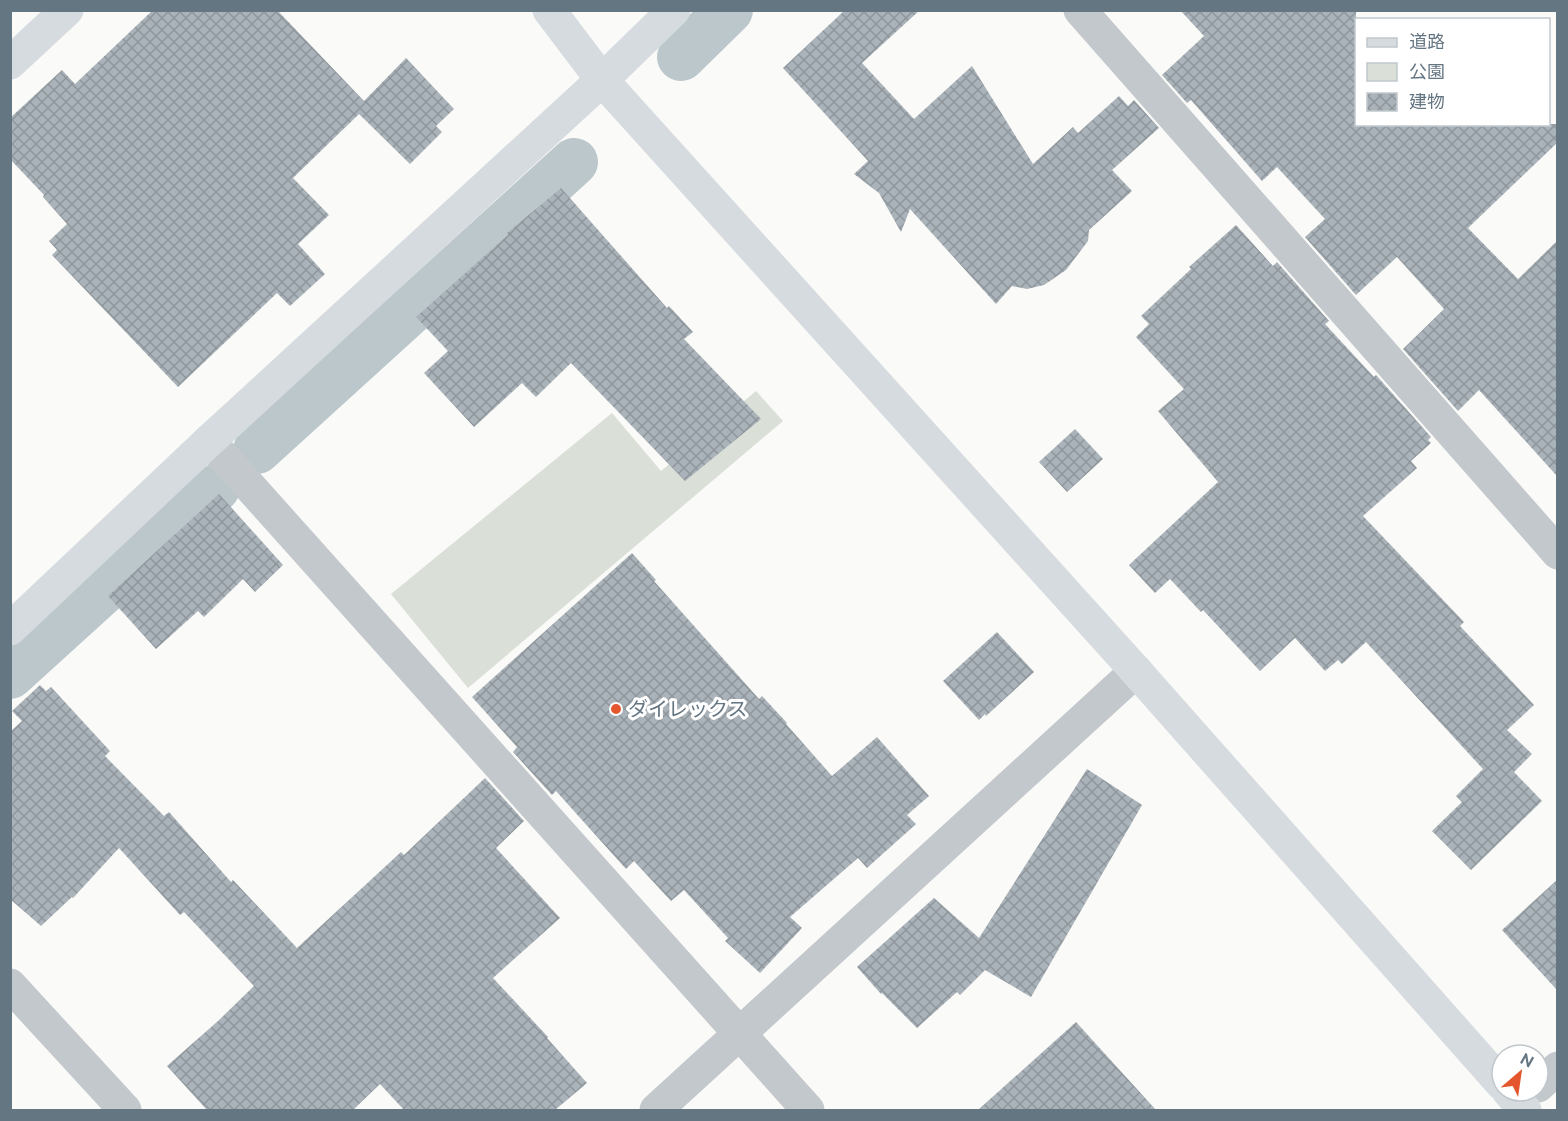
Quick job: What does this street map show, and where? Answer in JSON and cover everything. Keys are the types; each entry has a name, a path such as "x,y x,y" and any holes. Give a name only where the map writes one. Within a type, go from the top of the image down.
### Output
{"street":[{"path":"15,51 67,10"},
{"path":"549,10 602,80 1490,1060"},
{"path":"10,629 209,441 602,80 674,10"},
{"path":"1080,10 1557,553"},
{"path":"209,441 808,1110"},
{"path":"656,1110 1136,671"},
{"path":"10,985 125,1110"}],"green space":[{"path":"756,391 783,421 468,688 391,594 612,413 661,471"}],"building":[{"path":"153,10 277,10 364,101 406,58 454,109 436,126 442,132 410,164 359,114 293,178 329,215 298,244 325,274 290,306 277,293 178,387 52,255 57,250 49,241 67,224 43,197 44,195 10,159 10,118 62,70 75,84"},
{"path":"845,10 920,10 862,63 914,119 972,66 1033,164 1073,127 1078,133 1119,96 1128,106 1134,100 1159,128 1112,170 1132,191 1089,230 1088,241 1066,270 1044,285 1027,289 1012,286 996,304 910,209 901,232 879,193 854,174 868,161 783,68"},
{"path":"1180,10 1356,10 1355,126 1550,126 1550,124 1557,124 1557,143 1468,228 1518,279 1557,241 1557,476 1479,390 1458,411 1403,349 1444,309 1397,257 1356,295 1305,237 1325,219 1277,167 1262,181 1191,100 1187,103 1162,75 1204,36"},
{"path":"561,188 667,308 669,306 693,332 684,339 761,419 685,481 571,363 536,397 522,383 474,427 424,373 448,351 416,317 508,235 507,233"},
{"path":"1236,225 1273,266 1277,262 1329,321 1325,324 1374,377 1376,375 1431,437 1428,440 1431,443 1411,461 1417,468 1363,516 1464,622 1460,626 1534,705 1507,730 1532,754 1514,772 1542,801 1471,870 1432,831 1462,802 1456,796 1483,769 1366,642 1342,664 1338,660 1325,671 1295,638 1260,671 1203,610 1201,612 1170,579 1155,593 1129,565 1218,482 1158,411 1184,389 1136,337 1149,324 1141,316 1191,269 1189,267"},
{"path":"1075,429 1103,459 1067,492 1039,462"},
{"path":"219,494 283,565 255,592 243,579 204,617 198,611 156,649 108,596"},
{"path":"632,553 759,699 762,696 832,776 877,737 929,796 907,815 916,824 867,868 858,858 790,917 802,928 760,973 725,941 728,938 684,890 671,901 634,861 626,869 556,791 552,795 513,752 517,747 472,697"},
{"path":"997,632 1034,672 979,720 943,681"},
{"path":"40,685 46,691 51,687 110,751 105,756 164,816 169,812 231,882 233,880 297,948 401,852 404,855 485,778 524,821 496,848 560,918 493,978 587,1083 555,1110 404,1110 380,1084 353,1110 207,1110 167,1066 254,986 184,912 180,915 119,848 73,898 41,926 10,899 10,732 22,721 12,711"},
{"path":"1087,769 1142,805 1031,997 985,970 960,995 957,992 917,1028 881,994 857,967 934,898 979,938"},
{"path":"1557,880 1557,990 1502,930"},
{"path":"1076,1022 1156,1110 978,1110"}],"waterway":[{"path":"681,57 729,10"},
{"path":"257,450 574,162"},
{"path":"10,675 216,488"}],"place":[{"name":"ダイレックス","path":"616,709"}]}
